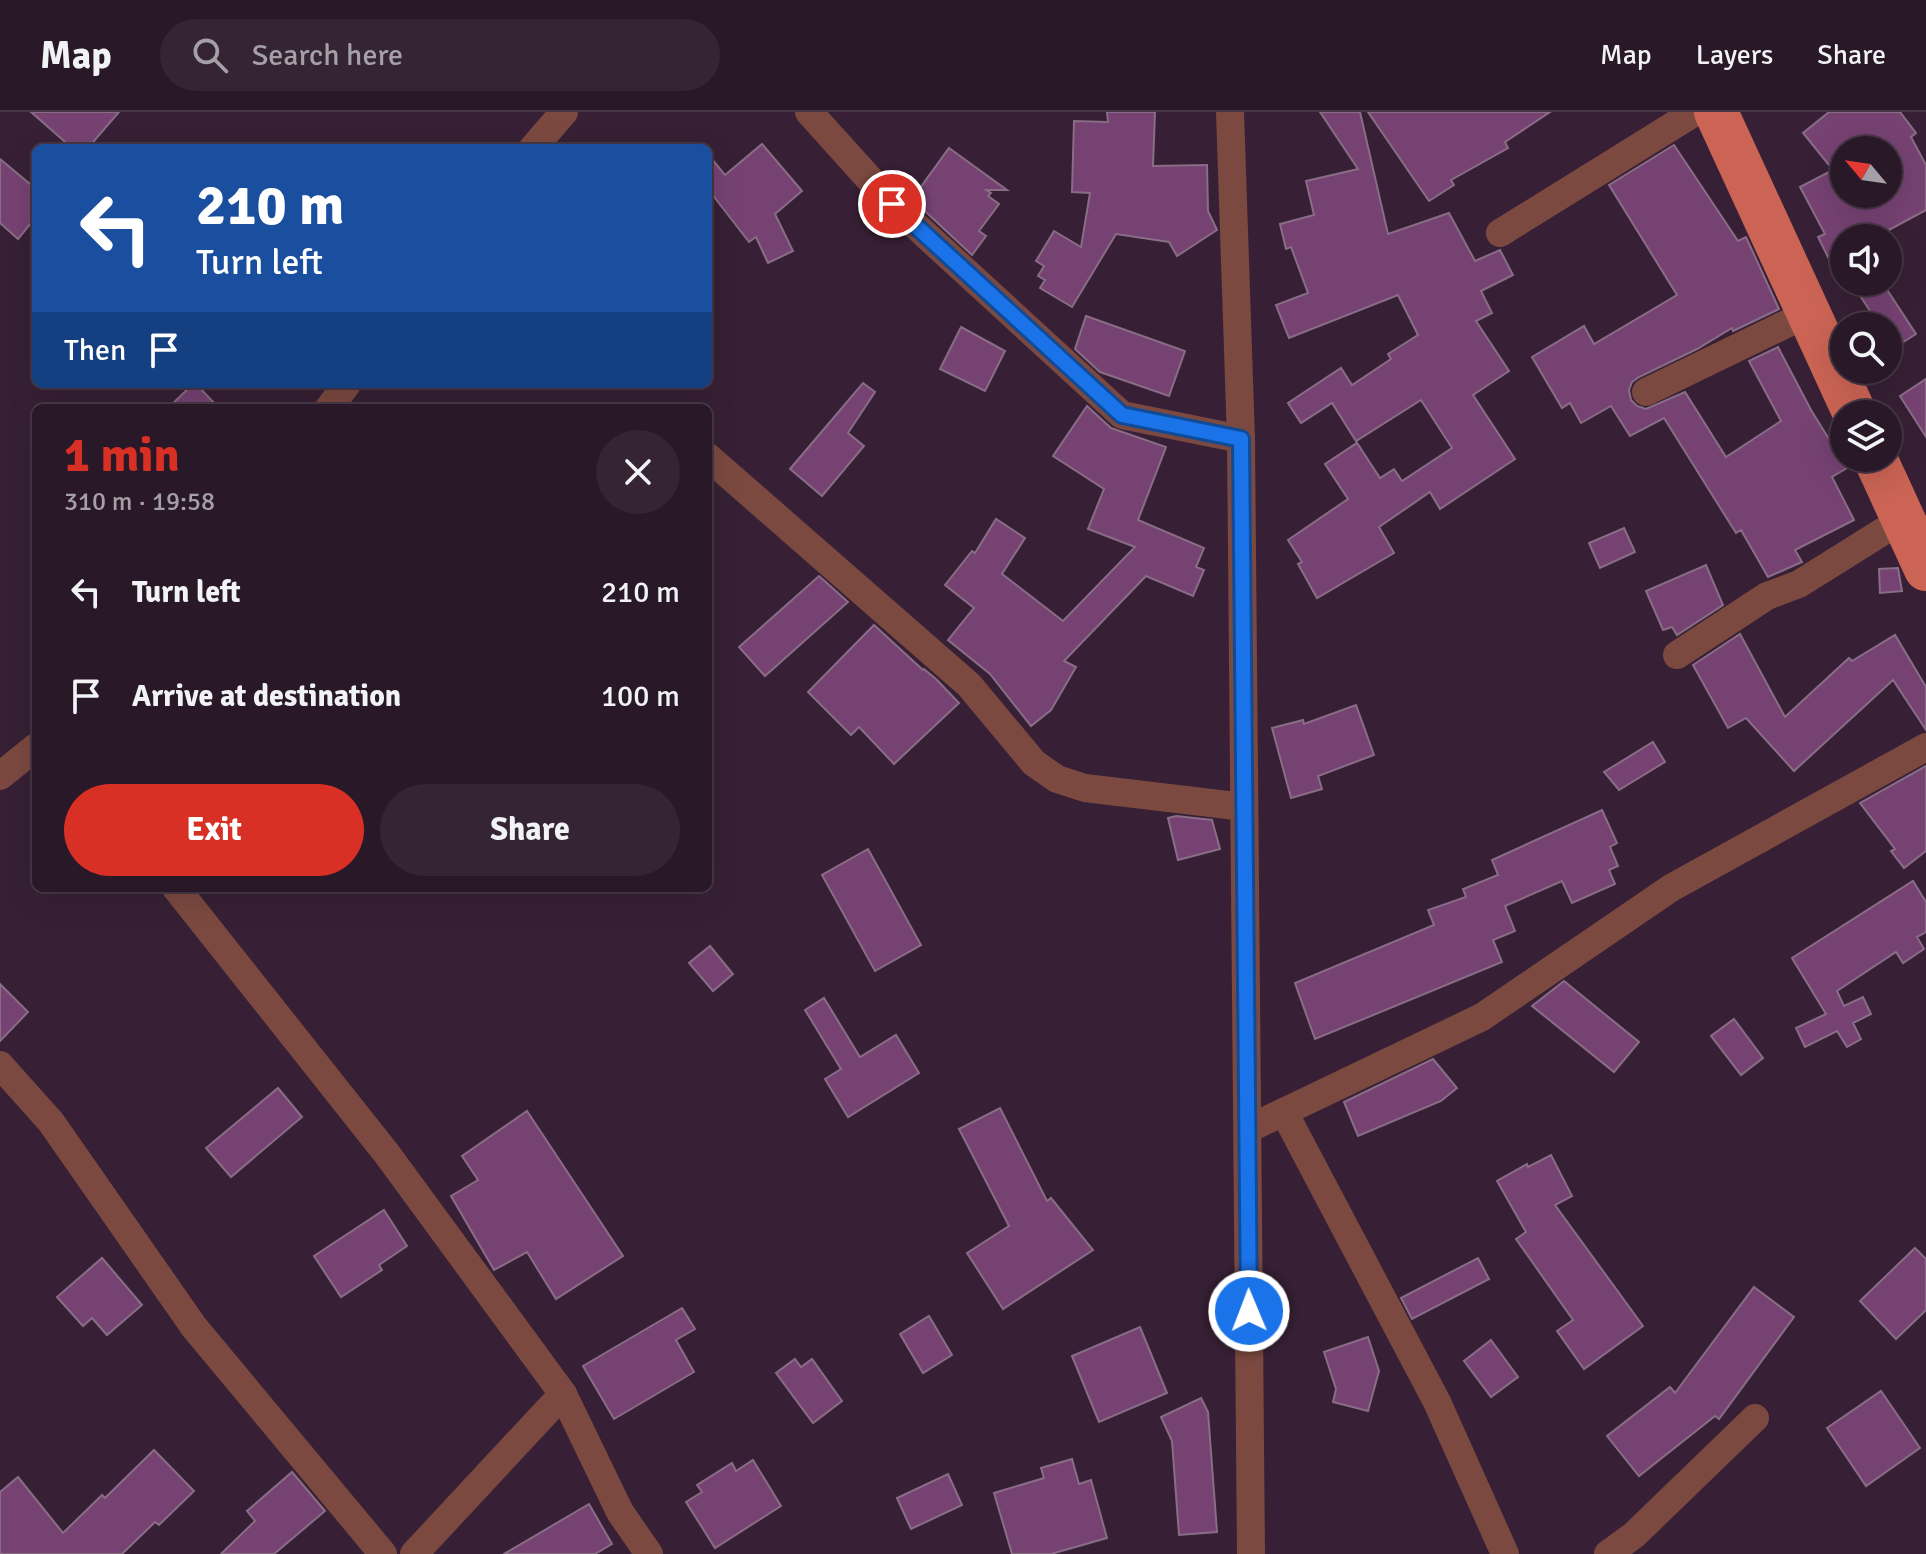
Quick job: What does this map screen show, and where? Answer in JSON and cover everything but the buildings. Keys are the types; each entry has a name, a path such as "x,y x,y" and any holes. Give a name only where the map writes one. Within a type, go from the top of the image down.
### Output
{"main road":[{"path":"1716,112 1849,400"},
{"path":"1881,472 1926,569"}],"street":[{"path":"536,144 564,112"},
{"path":"809,112 892,204 1122,415 1241,439"},
{"path":"1230,112 1241,439 1251,1554"},
{"path":"1500,233 1695,112"},
{"path":"1646,392 1809,313"},
{"path":"712,460 969,685 1034,763 1057,779 1085,788 1244,807"},
{"path":"1677,655 1767,596 1799,584 1903,519"},
{"path":"1248,1129 1482,1017 1671,888 1926,747"},
{"path":"0,776 32,750"},
{"path":"179,892 387,1154 563,1394 620,1512 649,1554"},
{"path":"0,1065 51,1122 194,1327 383,1554"},
{"path":"1284,1112 1437,1402 1505,1554"},
{"path":"414,1554 563,1394"},
{"path":"1608,1554 1634,1535 1755,1418"}],"route":[{"path":"892,204 1122,415 1241,439 1249,1311"}]}
